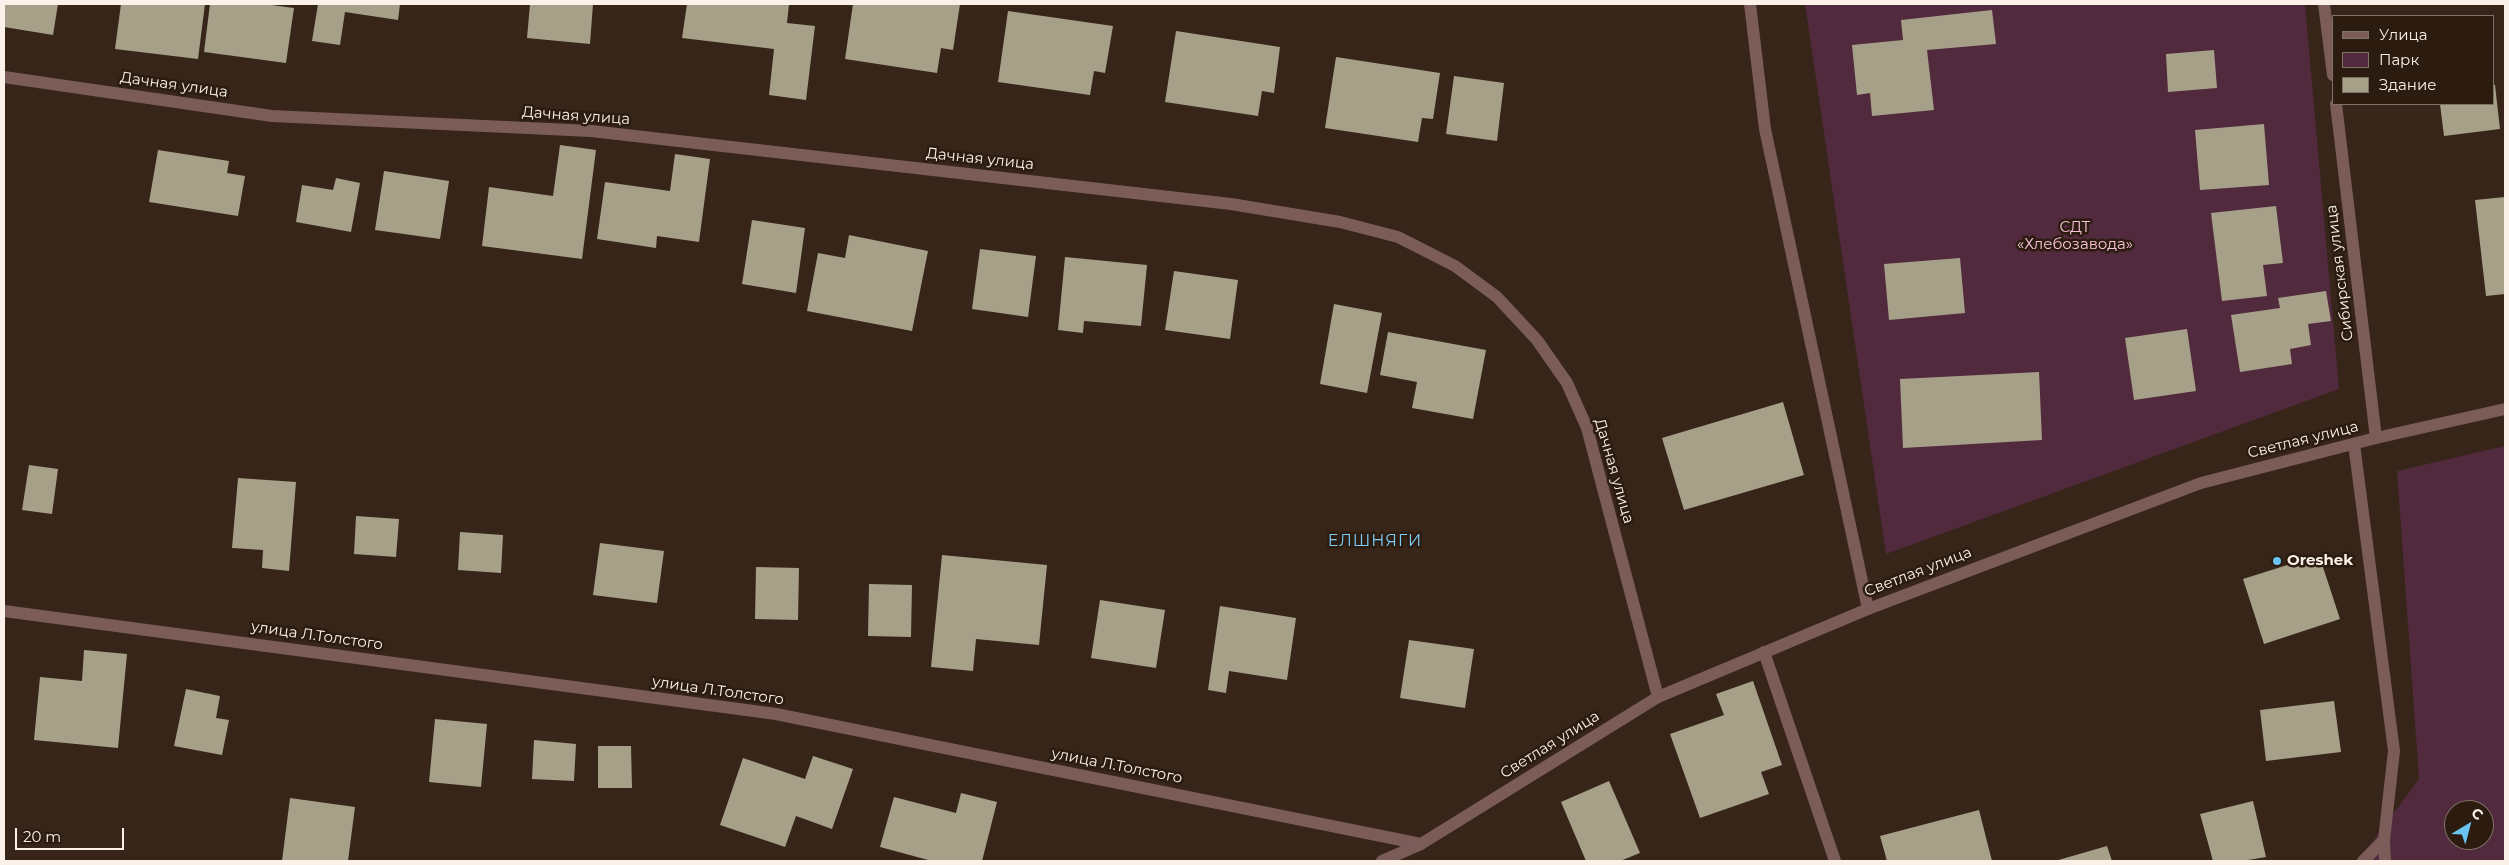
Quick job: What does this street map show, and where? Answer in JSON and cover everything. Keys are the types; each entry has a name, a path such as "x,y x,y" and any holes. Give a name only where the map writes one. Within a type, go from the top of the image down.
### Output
{"street":[{"path":"1750,4 1765,129 1868,609"},
{"path":"2324,4 2332,67"},
{"name":"Дачная улица","path":"4,78 272,116 591,131 1232,204 1340,222 1398,238 1455,266 1497,297 1537,340 1567,383 1588,428 1658,697"},
{"name":"Сибирская улица","path":"2336,105 2376,438"},
{"name":"Светлая улица","path":"1382,861 1421,844 1658,697 1868,609 2201,483 2376,438 2505,409"},
{"path":"2354,444 2394,751 2384,840 2385,861"},
{"name":"улица Л.Толстого","path":"4,611 776,714 1421,844"},
{"path":"1764,652 1835,861"},
{"path":"2363,861 2384,840"}],"green space":[{"name":"СДТ «Хлебозавода»","path":"1805,4 2305,4 2339,389 1886,554"},
{"path":"2505,446 2505,861 2358,861 2419,779 2397,471"}],"building":[{"path":"4,4 58,4 53,35 4,27"},
{"path":"121,4 205,4 198,59 115,49"},
{"path":"210,4 264,4 294,8 286,63 204,52"},
{"path":"318,4 400,4 398,20 345,12 340,45 312,41"},
{"path":"530,4 593,4 590,44 527,38"},
{"path":"687,4 789,4 787,23 815,26 806,100 769,95 774,49 682,38"},
{"path":"853,4 960,4 953,50 941,48 937,73 845,59"},
{"path":"1992,10 1996,44 1927,50 1934,110 1872,116 1870,93 1857,95 1852,45 1903,40 1901,20"},
{"path":"1008,11 1113,26 1105,73 1094,71 1090,95 998,82"},
{"path":"1176,31 1280,47 1274,93 1262,91 1258,116 1165,102"},
{"path":"2214,50 2217,88 2168,92 2166,54"},
{"path":"1336,57 1440,73 1433,119 1422,118 1418,142 1325,128"},
{"path":"1454,76 1504,83 1497,141 1446,134"},
{"path":"2495,85 2500,129 2444,136 2440,105 2494,105"},
{"path":"2264,124 2269,185 2200,190 2195,130"},
{"path":"560,145 596,150 582,259 482,246 489,187 553,196"},
{"path":"158,150 229,161 227,173 245,176 238,216 149,202"},
{"path":"675,154 710,159 699,242 657,236 656,248 597,239 605,182 670,191"},
{"path":"384,171 449,181 440,239 375,230"},
{"path":"336,178 360,183 351,232 296,222 302,185 333,190"},
{"path":"2505,197 2505,294 2486,296 2475,200"},
{"path":"2276,206 2283,263 2263,265 2267,296 2222,301 2211,213"},
{"path":"752,220 805,228 796,293 742,284"},
{"path":"849,235 928,251 912,331 807,311 818,253 845,258"},
{"path":"980,249 1036,256 1028,317 972,309"},
{"path":"1065,257 1147,265 1141,326 1084,321 1083,333 1058,330"},
{"path":"1960,258 1965,313 1889,320 1884,264"},
{"path":"1174,271 1238,280 1230,339 1165,330"},
{"path":"2326,291 2331,321 2308,324 2311,345 2290,349 2292,364 2240,372 2231,315 2280,308 2278,298"},
{"path":"1334,304 1382,313 1367,393 1320,384"},
{"path":"2187,329 2196,391 2134,400 2125,338"},
{"path":"1388,332 1486,350 1473,419 1412,408 1417,382 1380,375"},
{"path":"2039,372 2042,440 1903,448 1900,379"},
{"path":"1783,402 1804,475 1684,510 1662,438"},
{"path":"29,465 58,469 52,514 22,510"},
{"path":"238,478 296,482 289,571 262,568 263,550 232,548"},
{"path":"356,516 399,519 396,557 354,554"},
{"path":"460,532 503,535 501,573 458,570"},
{"path":"600,543 664,551 657,603 593,595"},
{"path":"942,555 1047,565 1039,645 976,639 973,671 931,667"},
{"path":"2319,555 2340,619 2264,644 2243,579"},
{"path":"756,567 799,568 798,620 755,619"},
{"path":"869,584 912,585 911,637 868,636"},
{"path":"1100,600 1165,610 1156,668 1091,658"},
{"path":"1220,606 1296,618 1287,680 1229,671 1226,693 1208,690"},
{"path":"1409,640 1474,649 1465,708 1400,698"},
{"path":"84,650 127,654 118,748 34,740 40,677 82,681"},
{"path":"1753,681 1782,765 1761,772 1769,794 1700,818 1670,734 1724,715 1716,694"},
{"path":"186,689 220,696 216,718 229,720 222,755 174,746"},
{"path":"2334,701 2341,752 2266,761 2260,710"},
{"path":"435,719 487,724 481,787 429,782"},
{"path":"534,740 576,744 574,781 532,779"},
{"path":"598,746 631,746 632,788 598,788"},
{"path":"813,756 853,769 832,829 796,816 785,847 720,825 743,758 805,779"},
{"path":"1609,781 1640,853 1620,861 1586,861 1561,802"},
{"path":"961,793 997,802 982,861 932,861 880,847 894,797 956,813"},
{"path":"290,798 355,807 348,861 282,861"},
{"path":"2253,801 2266,857 2242,861 2213,861 2200,814"},
{"path":"1979,810 1992,861 1887,861 1880,836"},
{"path":"2107,846 2112,861 2055,861"}],"place":[{"name":"Oreshek","path":"2277,561"}],"district":[{"name":"ЕЛШНЯГИ","path":"1375,541"}]}
